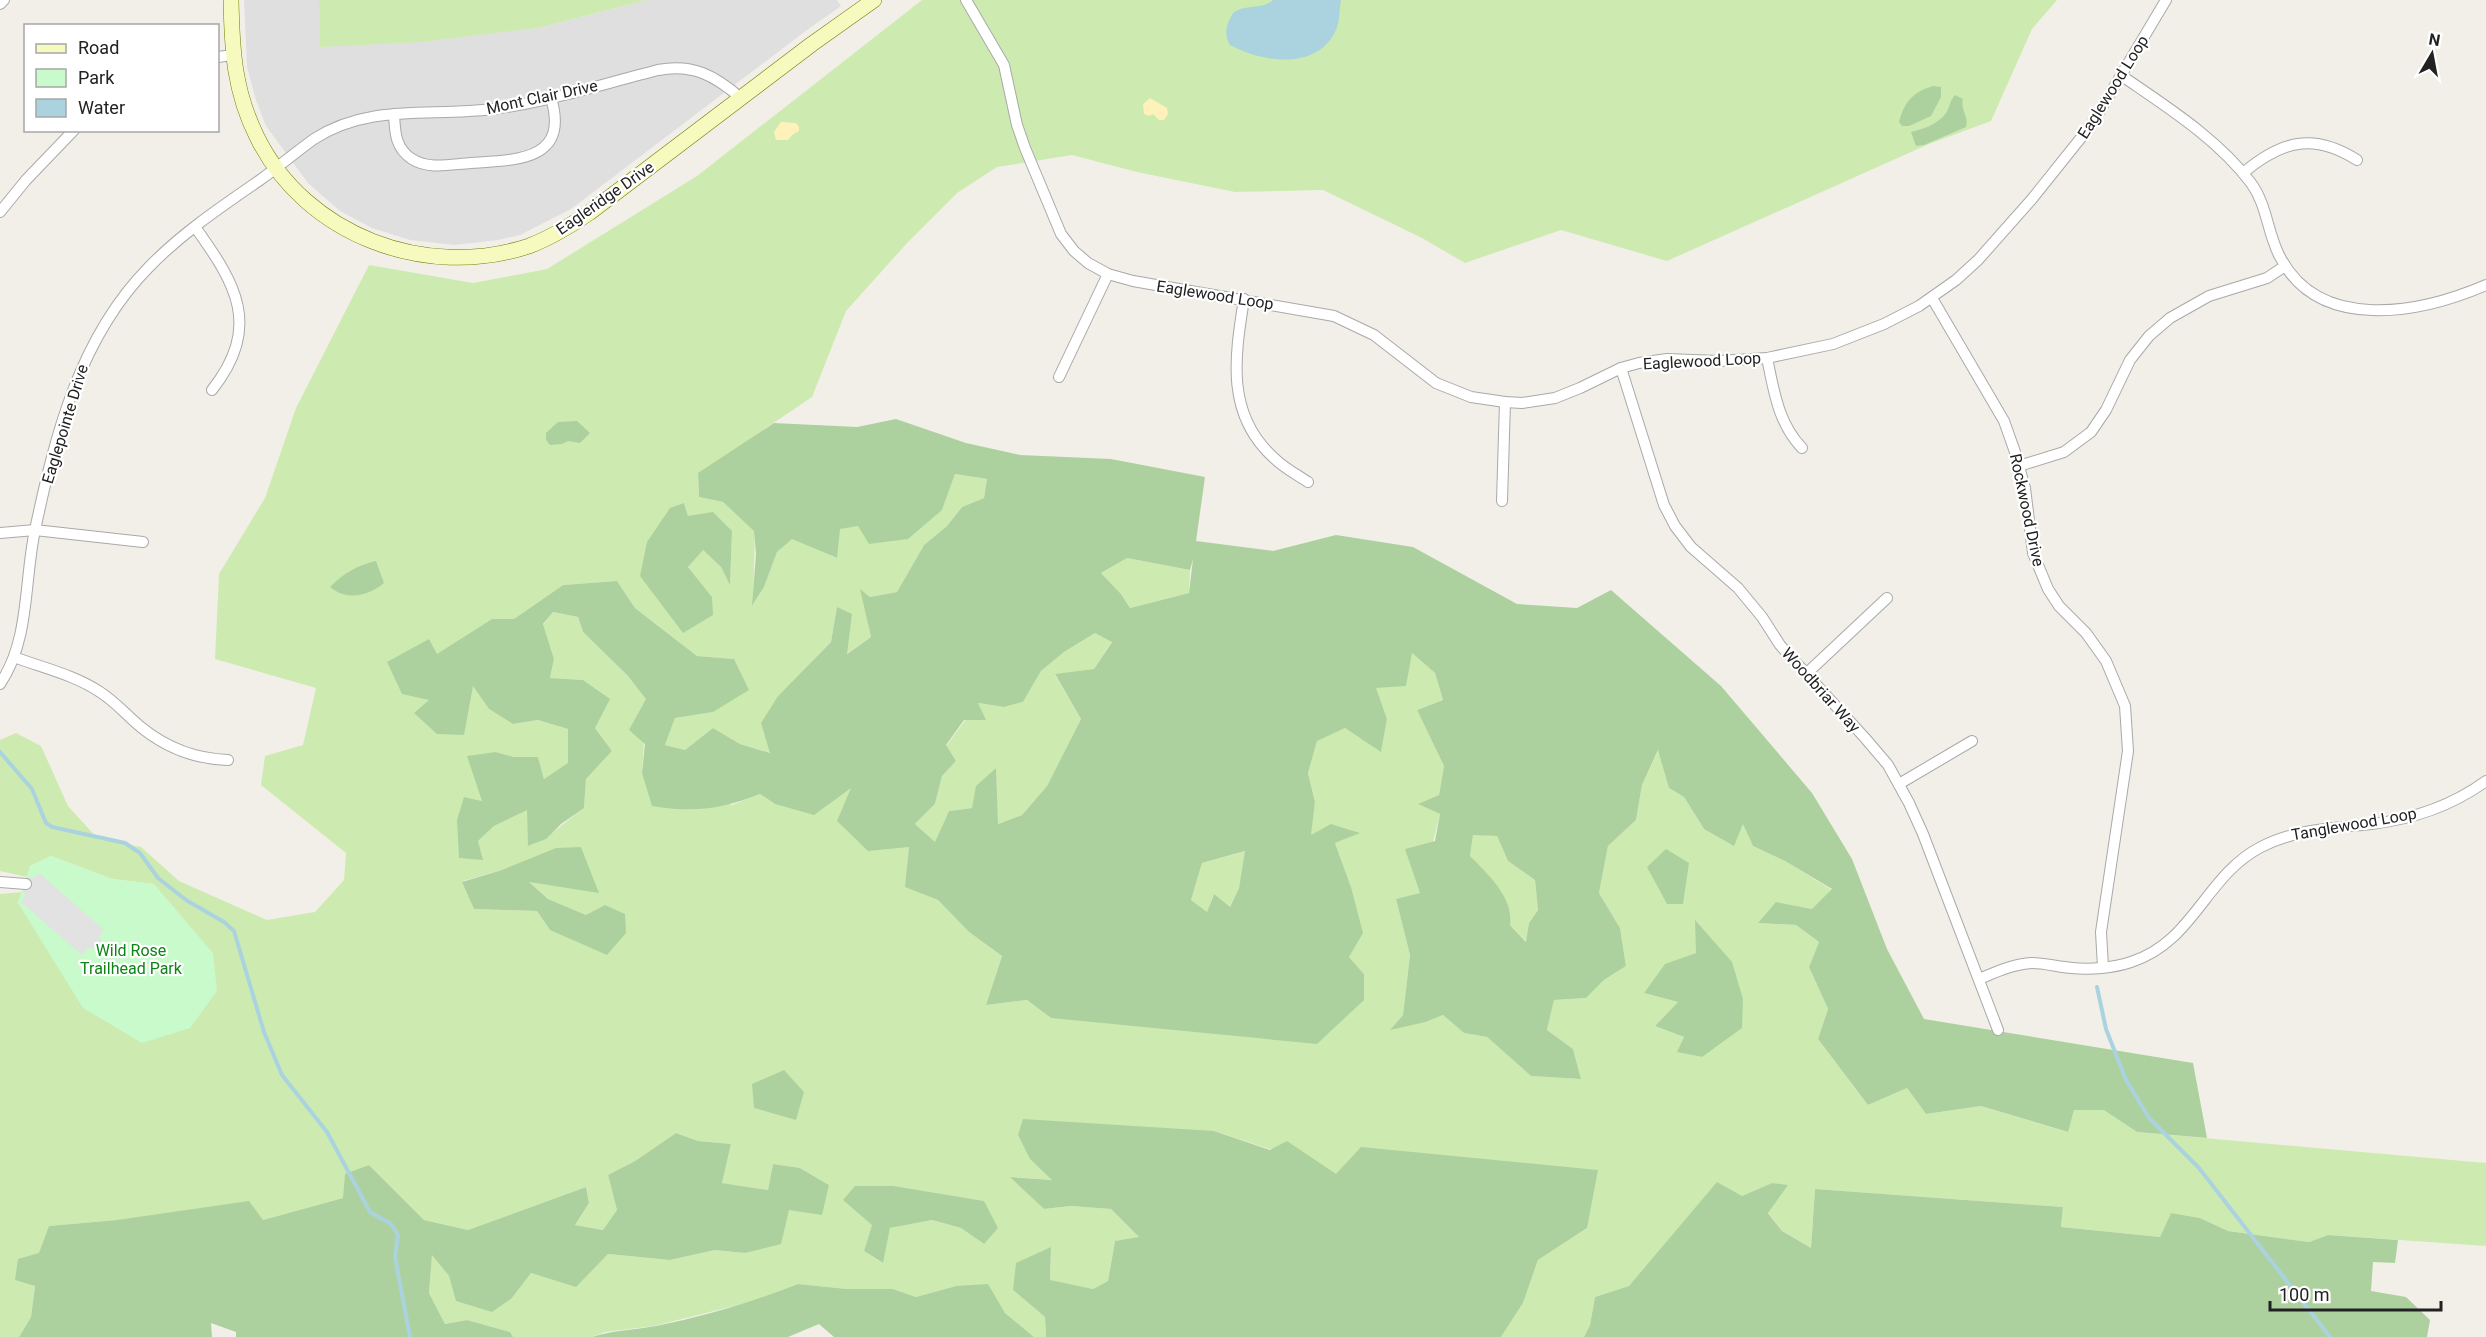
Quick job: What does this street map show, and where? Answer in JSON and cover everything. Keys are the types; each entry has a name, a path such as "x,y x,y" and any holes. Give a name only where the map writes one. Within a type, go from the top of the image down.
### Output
{"main road":[{"name":"Eagleridge Drive","path":"231,0 225,56 257,138 276,168 310,205 341,228 368,240 418,255 463,258 528,246 548,238 580,219 874,0"}],"street":[{"path":"0,4 4,0"},
{"name":"Eaglewood Loop","path":"966,0 1004,65 1017,125 1055,224 1074,251 1088,262 1108,274 1144,284 1320,312 1346,320 1380,339 1416,370 1436,383 1471,397 1522,403 1555,398 1621,368 1639,363 1668,359 1719,361 1767,358 1802,352 1848,339 1884,324 1932,298 1967,272 2010,225 2073,148 2122,76 2166,0"},
{"name":"Mont Clair Drive","path":"276,168 314,139 339,124 362,117 492,109 551,98 658,70 678,67 705,72 741,98"},
{"path":"2122,76 2186,122 2243,173 2262,201 2278,253 2285,266 2319,296 2340,306 2367,311 2405,308 2448,300 2486,285"},
{"path":"394,114 399,145 406,154 418,161 439,165 514,160 537,152 549,140 556,119 551,98"},
{"path":"0,212 72,132"},
{"path":"2243,173 2266,156 2299,144 2332,145 2357,160"},
{"name":"Eaglepointe Drive","path":"0,684 14,657 21,633 35,530 58,435 88,353 108,317 134,283 173,244 276,168"},
{"path":"195,227 229,277 238,307 239,322 235,351 224,374 212,390"},
{"path":"2019,466 2040,462 2064,452 2091,432 2106,410 2130,360 2149,336 2170,318 2209,296 2267,278 2285,266"},
{"path":"1059,377 1108,274"},
{"name":"Rockwood Drive","path":"1932,298 1995,404 2010,439 2019,466 2027,505 2030,539 2040,572 2059,606 2091,639 2106,661 2125,706 2128,751 2102,932 2103,967"},
{"path":"1244,299 1235,370 1242,410 1264,448 1284,466 1308,482"},
{"path":"1767,358 1782,420 1802,447"},
{"name":"Woodbriar Way","path":"1621,368 1661,495 1675,526 1699,554 1738,588 1762,617 1780,645 1878,752 1899,784 1923,834 1998,1029"},
{"path":"1502,501 1505,402"},
{"path":"0,533 35,530 143,542"},
{"path":"1806,674 1887,598"},
{"path":"14,657 91,686 109,698 148,732 186,752 199,757 228,760"},
{"path":"1899,784 1972,741"},
{"name":"Tanglewood Loop","path":"1979,979 2007,968 2033,963 2078,969 2138,960 2167,943 2190,922 2214,886 2225,874 2259,848 2298,833 2405,818 2453,801 2486,782"},
{"path":"0,882 26,884"}],"shaded area":[{"path":"244,0 319,0 321,47 538,28 647,0 837,0 841,6 571,209 520,235 455,245 410,240 372,228 340,211 308,183 266,126 256,100 247,67"},
{"path":"39,873 104,930 99,936 101,940 94,949 88,948 82,955 21,902 26,895 22,892 27,877 34,878"}],"green space":[{"path":"319,0 647,0 538,28 421,42 320,47"},
{"path":"922,0 2057,0 2032,29 1991,121 1929,144 1667,261 1561,230 1465,263 1422,238 1323,190 1235,192 1137,172 1072,155 997,167 957,193 908,242 846,311 812,397 698,474 699,497 723,502 755,531 753,605 764,587 777,552 792,538 836,558 839,529 942,510 955,474 987,479 984,498 962,507 947,526 924,545 897,592 870,597 861,590 871,637 846,654 837,608 831,642 778,696 771,753 740,744 713,728 685,750 665,745 675,718 713,712 734,659 697,656 635,608 617,581 563,585 514,619 492,619 437,655 429,640 388,662 473,685 489,709 513,724 538,720 568,729 568,764 544,779 538,757 514,757 496,752 482,801 464,797 478,841 494,826 528,809 528,846 550,834 584,808 586,779 612,751 595,728 583,680 550,678 554,659 543,625 553,612 578,617 583,632 628,676 647,699 642,773 732,805 760,794 775,804 851,787 909,847 906,887 938,900 969,932 1002,956 986,1005 1027,1000 1051,1018 1364,1000 1364,974 1349,957 1351,887 1335,843 1359,833 1310,836 1315,802 1308,773 1317,740 1345,728 1381,751 1387,719 1375,688 1412,653 1435,673 1443,700 1417,710 1444,766 1439,795 1419,804 1440,814 1420,894 1396,899 1410,955 1403,1015 1391,1029 1426,1022 1443,1015 1464,1033 1487,1037 1531,1076 1581,1079 1573,1049 1547,1030 1554,1000 1586,998 1604,980 1626,966 1620,928 1599,893 1608,846 1636,820 1642,785 1659,749 1669,788 1684,797 1704,829 1743,823 1753,846 1785,861 1832,890 1813,909 1776,903 1759,923 1796,925 1819,942 1809,967 1828,1009 1818,1039 1868,1105 1907,1088 1926,1114 1981,1106 2067,1132 2074,1110 2105,1110 2137,1132 2486,1163 2486,1246 2328,1235 2309,1242 2228,1231 2200,1218 2171,1213 2160,1237 2061,1227 2063,1207 1815,1189 1811,1248 1782,1231 1768,1212 1787,1186 1772,1183 1742,1196 1666,1245 1629,1286 1595,1297 1590,1325 1584,1337 1501,1337 1523,1303 1538,1260 1587,1228 1336,1174 1319,1165 1214,1131 1030,1159 1053,1180 1011,1177 1044,1209 1071,1206 1111,1209 1140,1238 1115,1241 1108,1281 1093,1289 1050,1281 1051,1248 1013,1290 1045,1317 1046,1337 1034,1337 1005,1313 956,1286 916,1297 893,1289 847,1289 798,1284 750,1302 654,1326 605,1332 592,1337 513,1337 510,1332 467,1320 445,1324 429,1293 432,1254 449,1276 457,1301 512,1298 531,1273 576,1286 608,1254 670,1260 715,1250 746,1253 789,1210 829,1185 800,1168 773,1164 768,1190 722,1183 731,1144 698,1141 676,1133 635,1161 608,1175 617,1210 604,1230 575,1225 589,1203 586,1187 468,1230 424,1220 369,1165 343,1198 263,1220 117,1220 50,1226 35,1285 31,1317 19,1337 0,1337 0,894 22,892 18,903 154,884 112,879 51,856 30,866 27,877 0,871 0,740 16,733 41,746 68,806 98,839 141,847 179,881 267,920 315,912 344,880 346,853 261,785 265,756 303,745 316,688 215,659 219,574 265,498 296,408 369,265 473,283 547,269 697,176","holes":["684,503 688,516 732,531 730,584 721,567 702,549 688,567 712,597 683,632 671,614","502,870 599,892 528,881 548,899 586,915 550,930 537,911 474,909 463,881","1696,921 1705,933 1702,1057 1678,1052 1684,1037 1655,1026 1678,1002 1644,993 1665,965 1696,953","894,1186 983,1201 984,1244 961,1228 932,1220 890,1228 882,1263 864,1251 872,1225"]},
{"path":"1933,86 1941,87 1941,97 1931,116 1909,126 1902,126 1899,122 1910,99 1920,91"},
{"path":"1955,95 1963,99 1966,127 1924,145 1916,146 1911,132 1938,121 1946,113"},
{"path":"896,419 966,443 1020,455 1111,459 1205,477 1196,541 1273,551 1336,535 1413,547 1517,604 1577,608 1611,590 1721,686 1812,793 1852,859 1887,949 1924,1019 2193,1063 2207,1138 2137,1132 2104,1110 2074,1110 2068,1132 1981,1106 1926,1114 1907,1088 1868,1105 1818,1039 1828,1009 1809,967 1819,942 1796,925 1758,923 1776,902 1812,909 1832,889 1785,861 1753,846 1743,824 1734,846 1704,829 1684,797 1669,788 1658,750 1642,785 1636,820 1608,846 1599,893 1620,928 1626,966 1604,980 1586,998 1554,1000 1547,1030 1573,1049 1581,1079 1531,1076 1487,1037 1464,1033 1443,1015 1426,1022 1390,1030 1403,1015 1410,955 1396,899 1420,893 1405,849 1435,841 1440,814 1418,804 1439,795 1444,766 1417,710 1443,700 1435,673 1412,653 1406,686 1376,688 1387,719 1381,752 1345,728 1317,741 1308,773 1315,802 1311,835 1331,824 1360,833 1335,843 1351,887 1363,933 1349,957 1364,974 1364,1000 1317,1044 1051,1018 1027,1000 986,1005 1002,956 969,932 938,900 905,887 909,847 868,851 837,821 851,788 814,815 775,804 760,794 733,803 707,808 681,809 652,806 642,773 645,744 629,730 646,699 628,676 583,632 578,617 553,612 543,624 554,659 550,678 583,680 610,699 595,728 612,751 586,779 584,808 561,824 546,839 528,846 527,810 494,826 478,841 483,860 459,858 457,820 464,797 482,801 467,756 496,752 514,757 538,757 544,779 568,763 568,729 538,720 513,724 489,709 473,686 464,735 437,734 414,713 429,700 402,694 387,662 429,639 437,654 492,619 514,619 563,585 617,581 635,608 697,656 734,659 749,690 713,712 675,718 665,745 685,750 713,728 740,744 770,753 761,723 778,696 831,642 837,607 852,614 847,654 871,637 860,589 870,597 897,592 924,545 947,526 962,507 984,498 987,479 955,474 942,510 908,539 869,544 858,526 840,529 837,558 792,539 777,552 764,587 752,606 756,554 754,531 723,502 699,497 698,473 774,423 857,427","holes":["1127,558 1190,570 1193,559 1189,593 1130,608 1121,594 1101,573","1095,633 1112,642 1094,669 1055,674 1081,719 1047,786 1022,815 998,824 996,768 976,786 972,808 949,811 935,842 915,824 935,804 942,776 956,761 946,745 964,720 986,720 978,703 1004,707 1023,702 1041,671 1064,652","1473,835 1497,836 1508,861 1535,880 1538,910 1529,923 1526,942 1510,925 1508,905 1504,896 1470,856","1245,851 1239,888 1230,907 1214,894 1207,912 1191,900 1202,863"]},
{"path":"577,421 590,433 580,443 568,441 550,445 546,440 546,433 558,422"},
{"path":"684,503 688,516 713,512 732,531 730,585 721,567 703,550 688,567 712,597 713,615 683,633 640,576 647,542 670,508"},
{"path":"1127,558 1190,570 1189,593 1130,608 1121,594 1101,573"},
{"path":"376,561 384,583 371,591 365,594 350,595 330,587 351,571"},
{"path":"1095,633 1112,641 1094,669 1055,675 1081,719 1047,786 1022,815 997,824 996,769 972,808 949,811 935,843 915,824 935,804 942,776 956,761 946,746 978,703 1004,707 1023,702 1041,671 1064,652"},
{"path":"1473,834 1497,836 1508,861 1535,880 1538,910 1529,923 1527,942 1510,925 1470,856"},
{"path":"581,847 599,893 529,882 548,899 586,915 605,905 625,914 626,933 607,955 550,930 537,911 474,909 462,882 502,870 556,848"},
{"path":"1666,849 1689,863 1683,904 1667,904 1647,867"},
{"path":"1246,851 1239,888 1229,908 1213,895 1207,913 1191,900 1202,863"},
{"name":"Wild Rose Trailhead Park","path":"51,856 112,879 154,884 213,953 217,991 190,1028 142,1043 83,1008 18,903 30,866"},
{"path":"1695,920 1732,962 1743,999 1742,1028 1702,1057 1677,1052 1684,1037 1655,1026 1678,1002 1644,993 1665,964 1696,953"},
{"path":"784,1070 804,1092 796,1120 754,1108 752,1084"},
{"path":"1023,1119 1214,1131 1270,1150 1287,1141 1336,1174 1361,1147 1598,1170 1587,1228 1538,1260 1523,1303 1501,1337 1046,1337 1045,1317 1013,1290 1016,1263 1051,1247 1050,1280 1093,1289 1108,1281 1115,1241 1139,1237 1111,1209 1071,1206 1044,1209 1010,1177 1052,1180 1030,1159 1018,1135"},
{"path":"676,1133 698,1141 731,1144 722,1183 768,1190 773,1164 800,1168 829,1185 822,1215 789,1210 781,1244 745,1253 715,1250 670,1260 608,1254 576,1287 531,1273 512,1298 492,1312 456,1301 449,1276 432,1255 429,1293 445,1324 467,1320 510,1332 513,1337 236,1337 236,1332 211,1323 212,1337 19,1337 31,1317 35,1286 15,1280 18,1259 39,1253 49,1226 117,1220 249,1201 263,1220 343,1198 345,1174 369,1165 424,1220 468,1230 586,1187 589,1203 575,1225 603,1230 617,1210 608,1175 635,1161"},
{"path":"1717,1182 1742,1196 1772,1183 1788,1185 1768,1213 1782,1231 1811,1248 1815,1189 2063,1207 2061,1227 2160,1237 2171,1213 2200,1218 2228,1231 2309,1242 2328,1235 2398,1240 2395,1263 2373,1262 2371,1291 2406,1297 2430,1320 2427,1337 1584,1337 1590,1325 1595,1297 1629,1286"},
{"path":"855,1186 894,1186 984,1201 998,1228 984,1244 961,1228 932,1220 890,1228 883,1263 864,1251 872,1225 843,1200"},
{"path":"798,1284 847,1289 893,1289 916,1297 956,1286 988,1284 1005,1313 1034,1337 834,1337 819,1324 788,1337 592,1337 692,1318 746,1303"}],"sand":[{"path":"1150,98 1167,108 1168,114 1164,120 1159,120 1153,114 1149,116 1144,114 1143,104"},
{"path":"781,122 796,123 799,131 788,140 776,140 774,132"}],"water":[{"path":"1273,0 1341,0 1337,28 1326,44 1315,53 1302,58 1272,59 1257,56 1230,45 1227,29 1233,13 1264,5"}],"waterway":[{"path":"0,752 32,789 46,823 52,827 125,843 140,853 158,878 186,900 224,922 234,931 264,1032 282,1075 327,1132 370,1212 391,1224 398,1235 395,1257 410,1337"},
{"path":"2097,987 2106,1029 2126,1080 2149,1118 2199,1168 2330,1337"}]}
